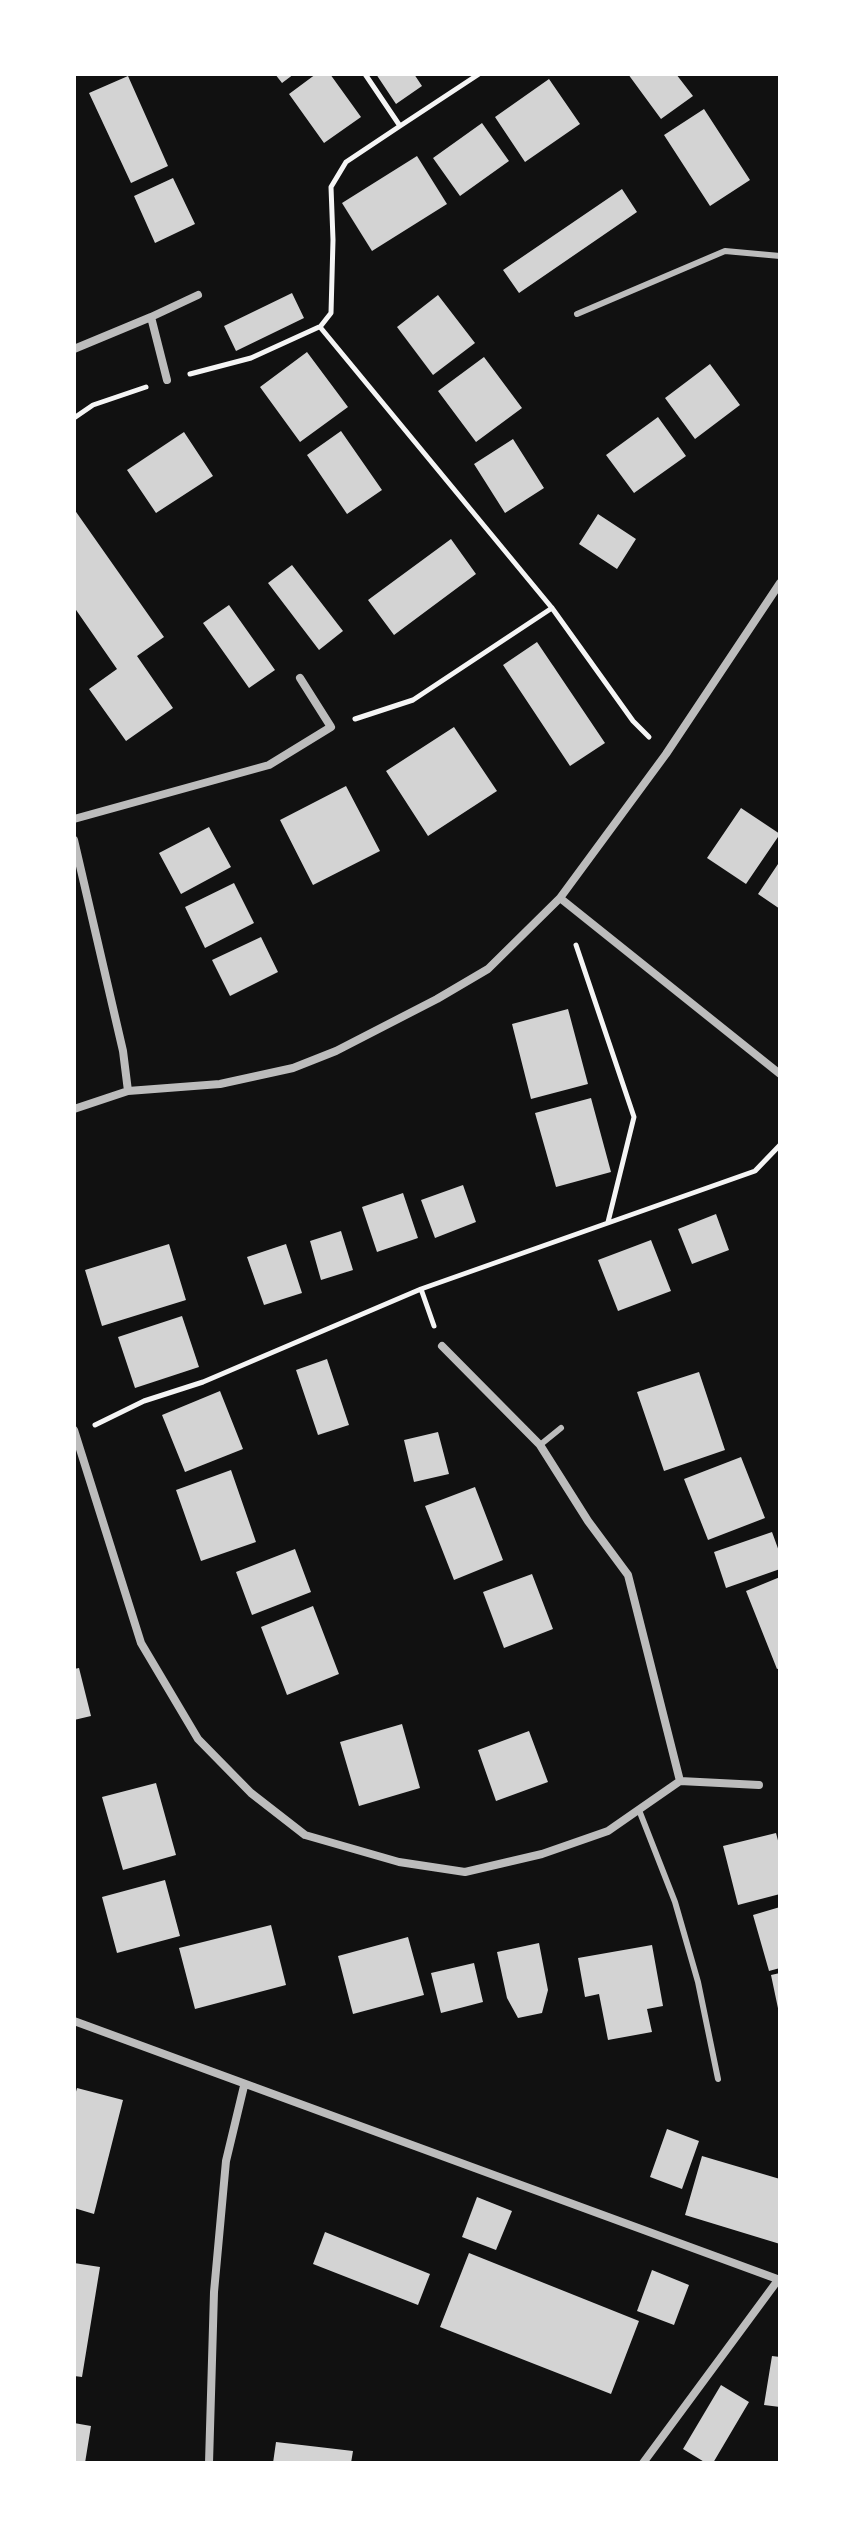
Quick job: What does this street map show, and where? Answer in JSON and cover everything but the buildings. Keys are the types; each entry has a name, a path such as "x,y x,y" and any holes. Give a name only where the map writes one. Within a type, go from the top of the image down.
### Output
{"street":[{"path":"74,349 198,295"},
{"path":"151,317 167,380"},
{"path":"74,1109 128,1091 220,1084 293,1068 336,1051 488,969 560,898 666,754 780,583"},
{"path":"74,819 269,765 331,727 300,678"},
{"path":"74,840 78,874 123,1051 128,1091"},
{"path":"560,898 780,1074"},
{"path":"442,1346 540,1445 588,1521 628,1575 680,1781"},
{"path":"75,1432 141,1643 198,1739 251,1793 305,1835 399,1862 465,1872 542,1854 608,1831 680,1781 759,1785"},
{"path":"74,2021 779,2280 643,2463"},
{"path":"209,2463 214,2292 225,2176 244,2086"}],"lane":[{"path":"577,314 725,251 780,256"},
{"path":"540,1445 561,1428"},
{"path":"639,1810 675,1902 698,1982 718,2079"}],"path":[{"path":"365,74 400,126"},
{"path":"74,418 93,405 167,380 251,358 320,327 331,313 331,187 346,162 479,74"},
{"path":"320,327 552,608 633,721 666,754"},
{"path":"331,727 413,700 552,608"},
{"path":"575,942 634,1117 608,1223"},
{"path":"75,1432 144,1401 203,1382 421,1289 755,1171 780,1145"},
{"path":"421,1289 442,1346"}]}
